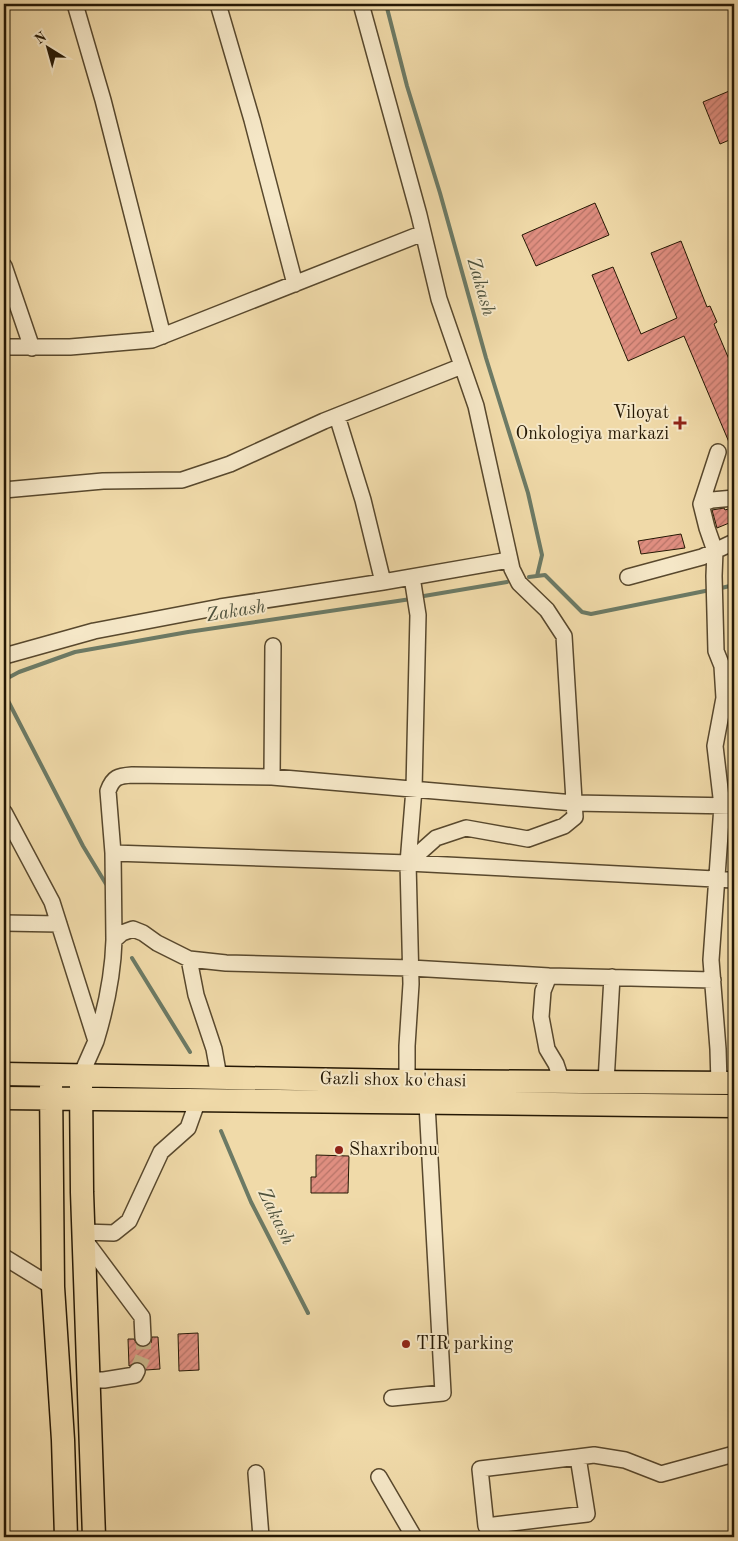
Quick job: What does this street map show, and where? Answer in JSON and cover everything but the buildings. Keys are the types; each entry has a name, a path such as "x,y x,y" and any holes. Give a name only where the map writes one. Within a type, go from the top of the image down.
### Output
{"highway":[{"name":"Gazli shox ko'chasi","path":"4,1074 407,1081 727,1083"},
{"path":"51,1075 53,1286 63,1440 66,1537"},
{"path":"81,1075 84,1236 94,1537"},
{"name":"Gazli shox ko'chasi","path":"9,1099 734,1106"},
{"path":"63,1440 91,1438"}],"lane":[{"path":"75,4 103,100 162,336"},
{"path":"218,4 252,120 295,284"},
{"path":"360,4 440,299 476,406 509,560 519,583 546,610 564,636 575,817 564,826 528,839 466,828 436,838 408,864"},
{"path":"4,347 70,347 152,340 423,233"},
{"path":"4,266 32,348"},
{"path":"4,490 103,481 182,480 230,464 337,416 462,366"},
{"path":"337,416 363,500 384,582"},
{"path":"718,452 702,504 707,528 715,550 716,651 722,666 724,698 715,746 728,806 718,879 711,960 727,1083"},
{"path":"702,504 712,500 734,498"},
{"path":"628,577 702,557 734,542"},
{"path":"8,655 94,631 220,607 384,582 412,581 509,560"},
{"path":"407,1081 411,968 408,864 414,789 418,615 412,581"},
{"path":"272,777 273,646"},
{"path":"81,1075 96,1041 107,1002 112,970 114,940 113,853 108,791 112,782 120,776 272,777 574,803 728,806"},
{"path":"4,812 52,902 96,1041"},
{"path":"113,853 408,864 734,880"},
{"path":"4,922 59,924"},
{"path":"114,940 122,933 133,929 189,959 226,963 411,968 549,976 713,980"},
{"path":"189,959 196,995 214,1049 219,1077"},
{"path":"549,976 543,991 541,1017 547,1049 556,1064 562,1082"},
{"path":"606,1082 612,977"},
{"path":"143,1338 142,1317 84,1236 114,1233 129,1221 161,1152 188,1128 198,1100"},
{"path":"392,1398 443,1393 428,1104"},
{"path":"4,1257 53,1286"},
{"path":"89,1380 104,1380 135,1375 137,1371"},
{"path":"578,1457 587,1514 486,1526 480,1469 594,1455 625,1460 661,1474 734,1454"},
{"path":"256,1473 261,1537"},
{"path":"379,1477 414,1537"}],"waterway":[{"name":"Zakash","path":"386,4 407,86 440,193 486,358 528,493 542,555 537,576"},
{"name":"Zakash","path":"529,577 545,575 582,612 591,614 710,590"},
{"name":"Zakash","path":"418,597 507,582"},
{"name":"Zakash","path":"717,589 734,585"},
{"name":"Zakash","path":"4,680 19,672 75,652 188,632 411,599"},
{"name":"Zakash","path":"4,693 83,846 106,884"},
{"name":"Zakash","path":"132,958 190,1052"},
{"name":"Zakash","path":"221,1131 251,1202 308,1313"}],"tunnel":[{"path":"137,1371 144,1354 143,1338"}],"place":[{"name":"Viloyat Onkologiya markazi","path":"680,423"},
{"name":"Shaxribonu","path":"339,1150"},
{"name":"TIR parking","path":"406,1344"}]}
